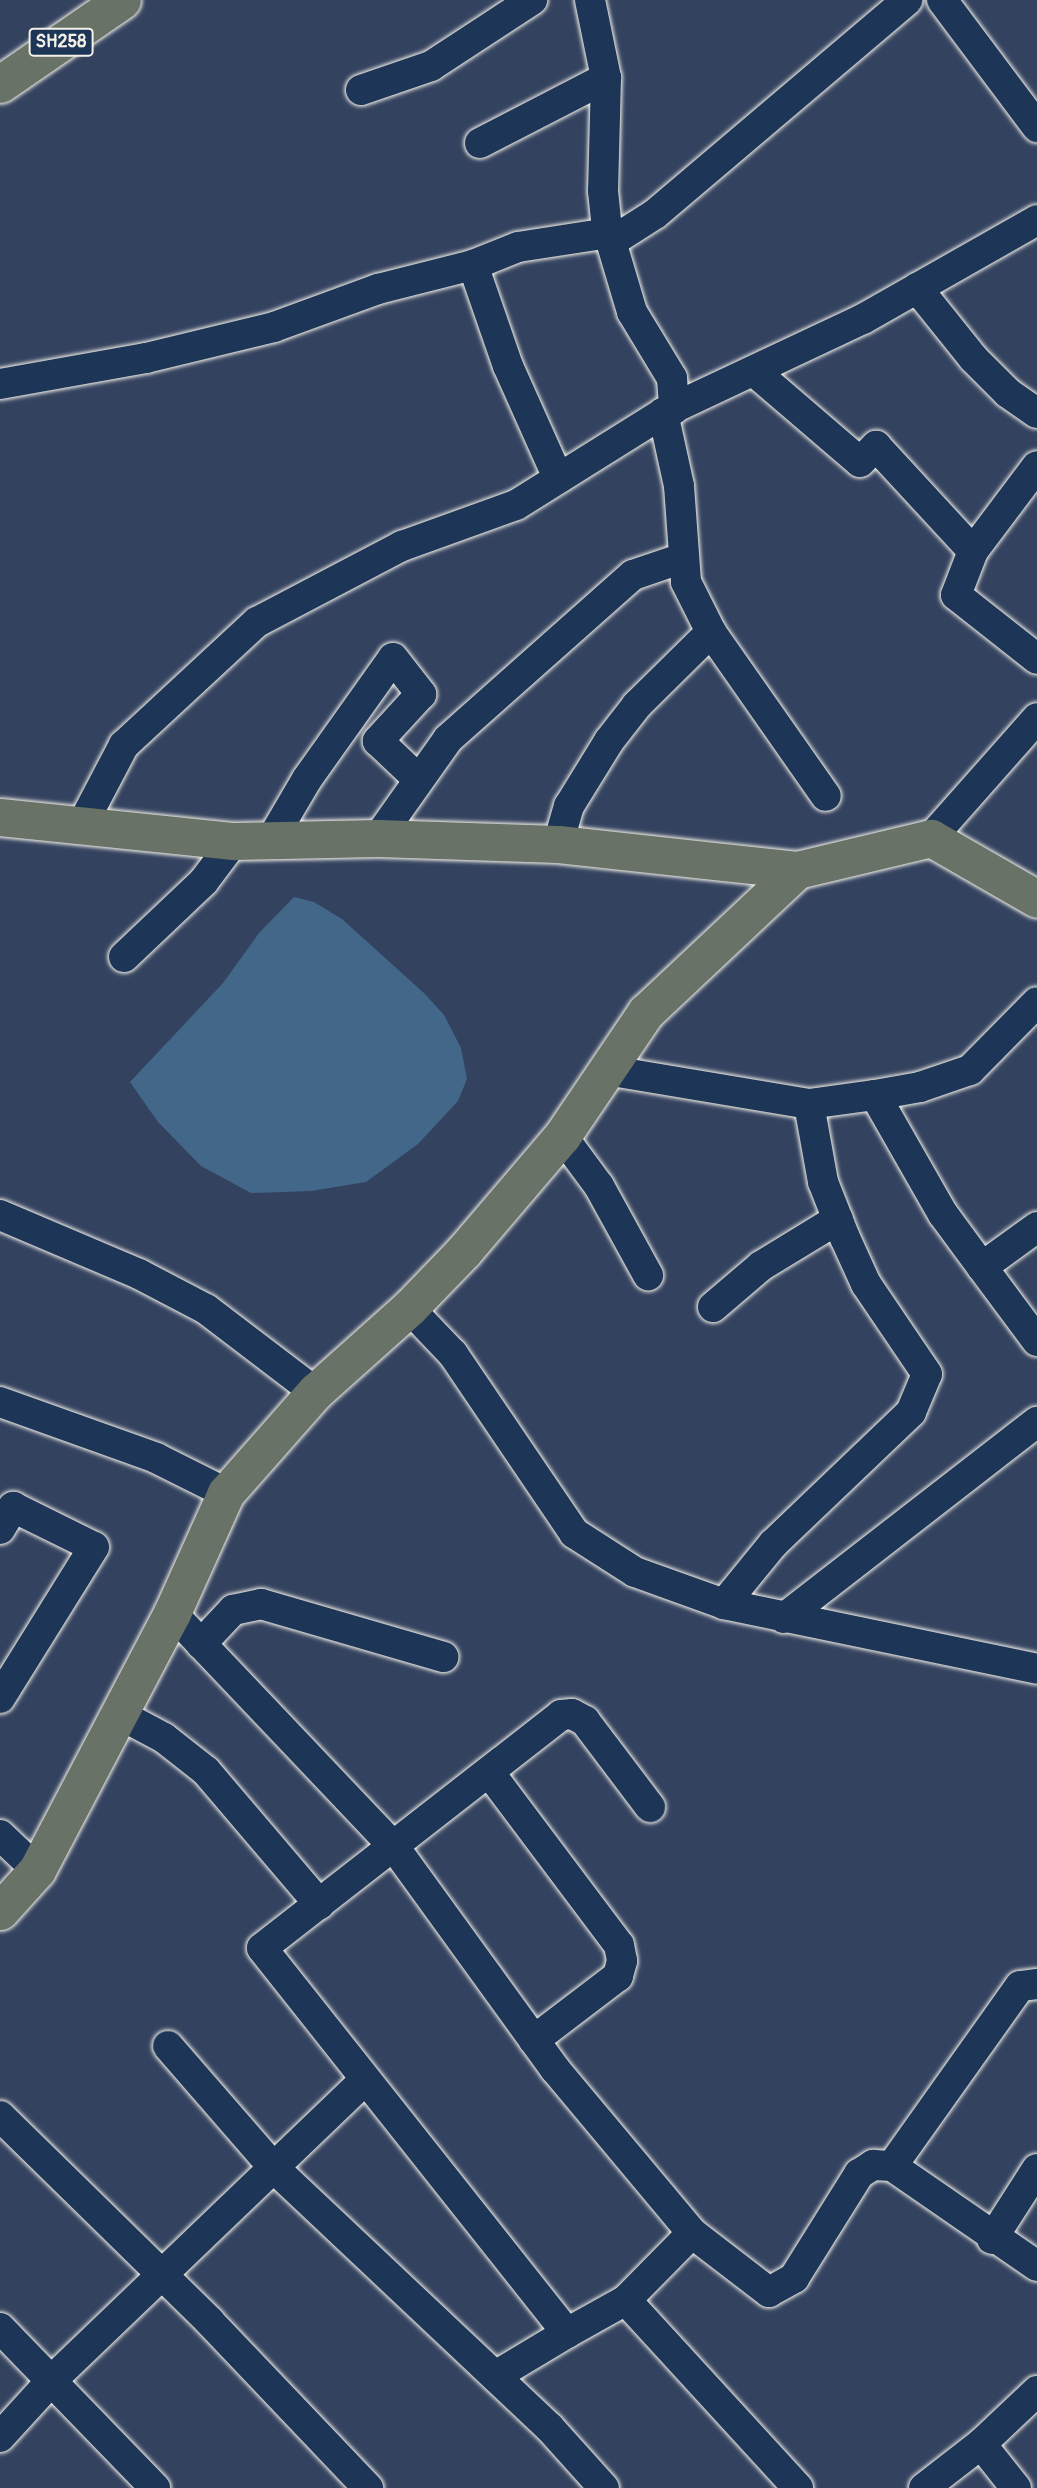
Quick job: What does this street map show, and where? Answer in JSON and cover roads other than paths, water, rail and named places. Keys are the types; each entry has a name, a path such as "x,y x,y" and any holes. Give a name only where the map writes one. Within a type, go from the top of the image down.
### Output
{"main road":[{"name":"SH258","path":"0,83 122,0"},
{"path":"0,817 83,823 234,841 379,838 558,844 797,870 931,838 1037,899"},
{"path":"0,1911 37,1870 172,1613 226,1493 315,1392 409,1308 562,1136 646,1013 797,870"}],"street":[{"path":"361,90 431,66 532,0"},
{"path":"590,0 606,78 603,191 609,237 632,312 672,378 668,411 687,582 710,632 826,796"},
{"path":"0,384 146,358 274,327 378,289 473,265 517,247 609,237 655,214 907,0"},
{"path":"942,0 1036,126"},
{"path":"480,143 606,78"},
{"path":"83,823 124,745 257,622 334,578 402,546 516,505 668,411 755,372 917,288 1037,220"},
{"path":"473,265 508,366 558,478"},
{"path":"917,288 973,358 1008,393 1037,413"},
{"path":"755,372 860,462 876,446 973,551"},
{"path":"1037,466 973,551 956,595 1037,659"},
{"path":"379,838 417,778 448,739 633,575 683,558"},
{"path":"558,844 569,806 609,741 637,705 710,632"},
{"path":"270,842 307,779 393,658 421,694 378,741 417,778"},
{"path":"931,838 1037,718"},
{"path":"124,957 204,881 234,841"},
{"path":"606,1070 808,1104 875,1096 919,1087 970,1070 1037,1002"},
{"path":"875,1096 943,1214 1037,1341"},
{"path":"724,1604 773,1544 911,1412 924,1388 927,1374 866,1284 823,1182 808,1104"},
{"path":"562,1136 598,1186 648,1275"},
{"path":"0,1215 139,1274 206,1309 315,1392"},
{"path":"713,1307 761,1266 838,1219"},
{"path":"982,1267 1037,1227"},
{"path":"409,1308 453,1354 574,1533 635,1572 724,1604 1037,1670"},
{"path":"0,1402 156,1458 226,1493"},
{"path":"784,1618 1037,1422"},
{"path":"0,1698 94,1547 4,1512"},
{"path":"201,1644 233,1610 261,1604 443,1657"},
{"path":"172,1613 395,1848 534,2040 692,2233 769,2292 794,2278 859,2174 873,2165 892,2166 992,2239 1037,2266"},
{"path":"119,1714 163,1738 206,1771 319,1905"},
{"path":"568,2333 262,1948 395,1848 561,1715 572,1714 585,1721 650,1807"},
{"path":"489,1772 619,1945 622,1961 618,1976 534,2040"},
{"path":"0,1835 37,1870"},
{"path":"892,2166 1020,1986 1037,1984"},
{"path":"168,2046 273,2167 495,2376 604,2488"},
{"path":"0,2437 53,2379 163,2277 365,2080"},
{"path":"0,2116 163,2277 368,2488"},
{"path":"992,2239 1037,2169"},
{"path":"495,2376 626,2300 692,2233"},
{"path":"626,2300 798,2488"},
{"path":"0,2328 53,2379 155,2488"},
{"path":"924,2488 981,2444 1037,2391"},
{"path":"981,2444 1016,2488"}],"water":[{"path":"294,897 314,902 342,919 425,994 444,1015 461,1048 467,1079 458,1101 418,1144 366,1182 311,1191 251,1193 201,1166 158,1122 130,1082 223,983 259,933"}]}
